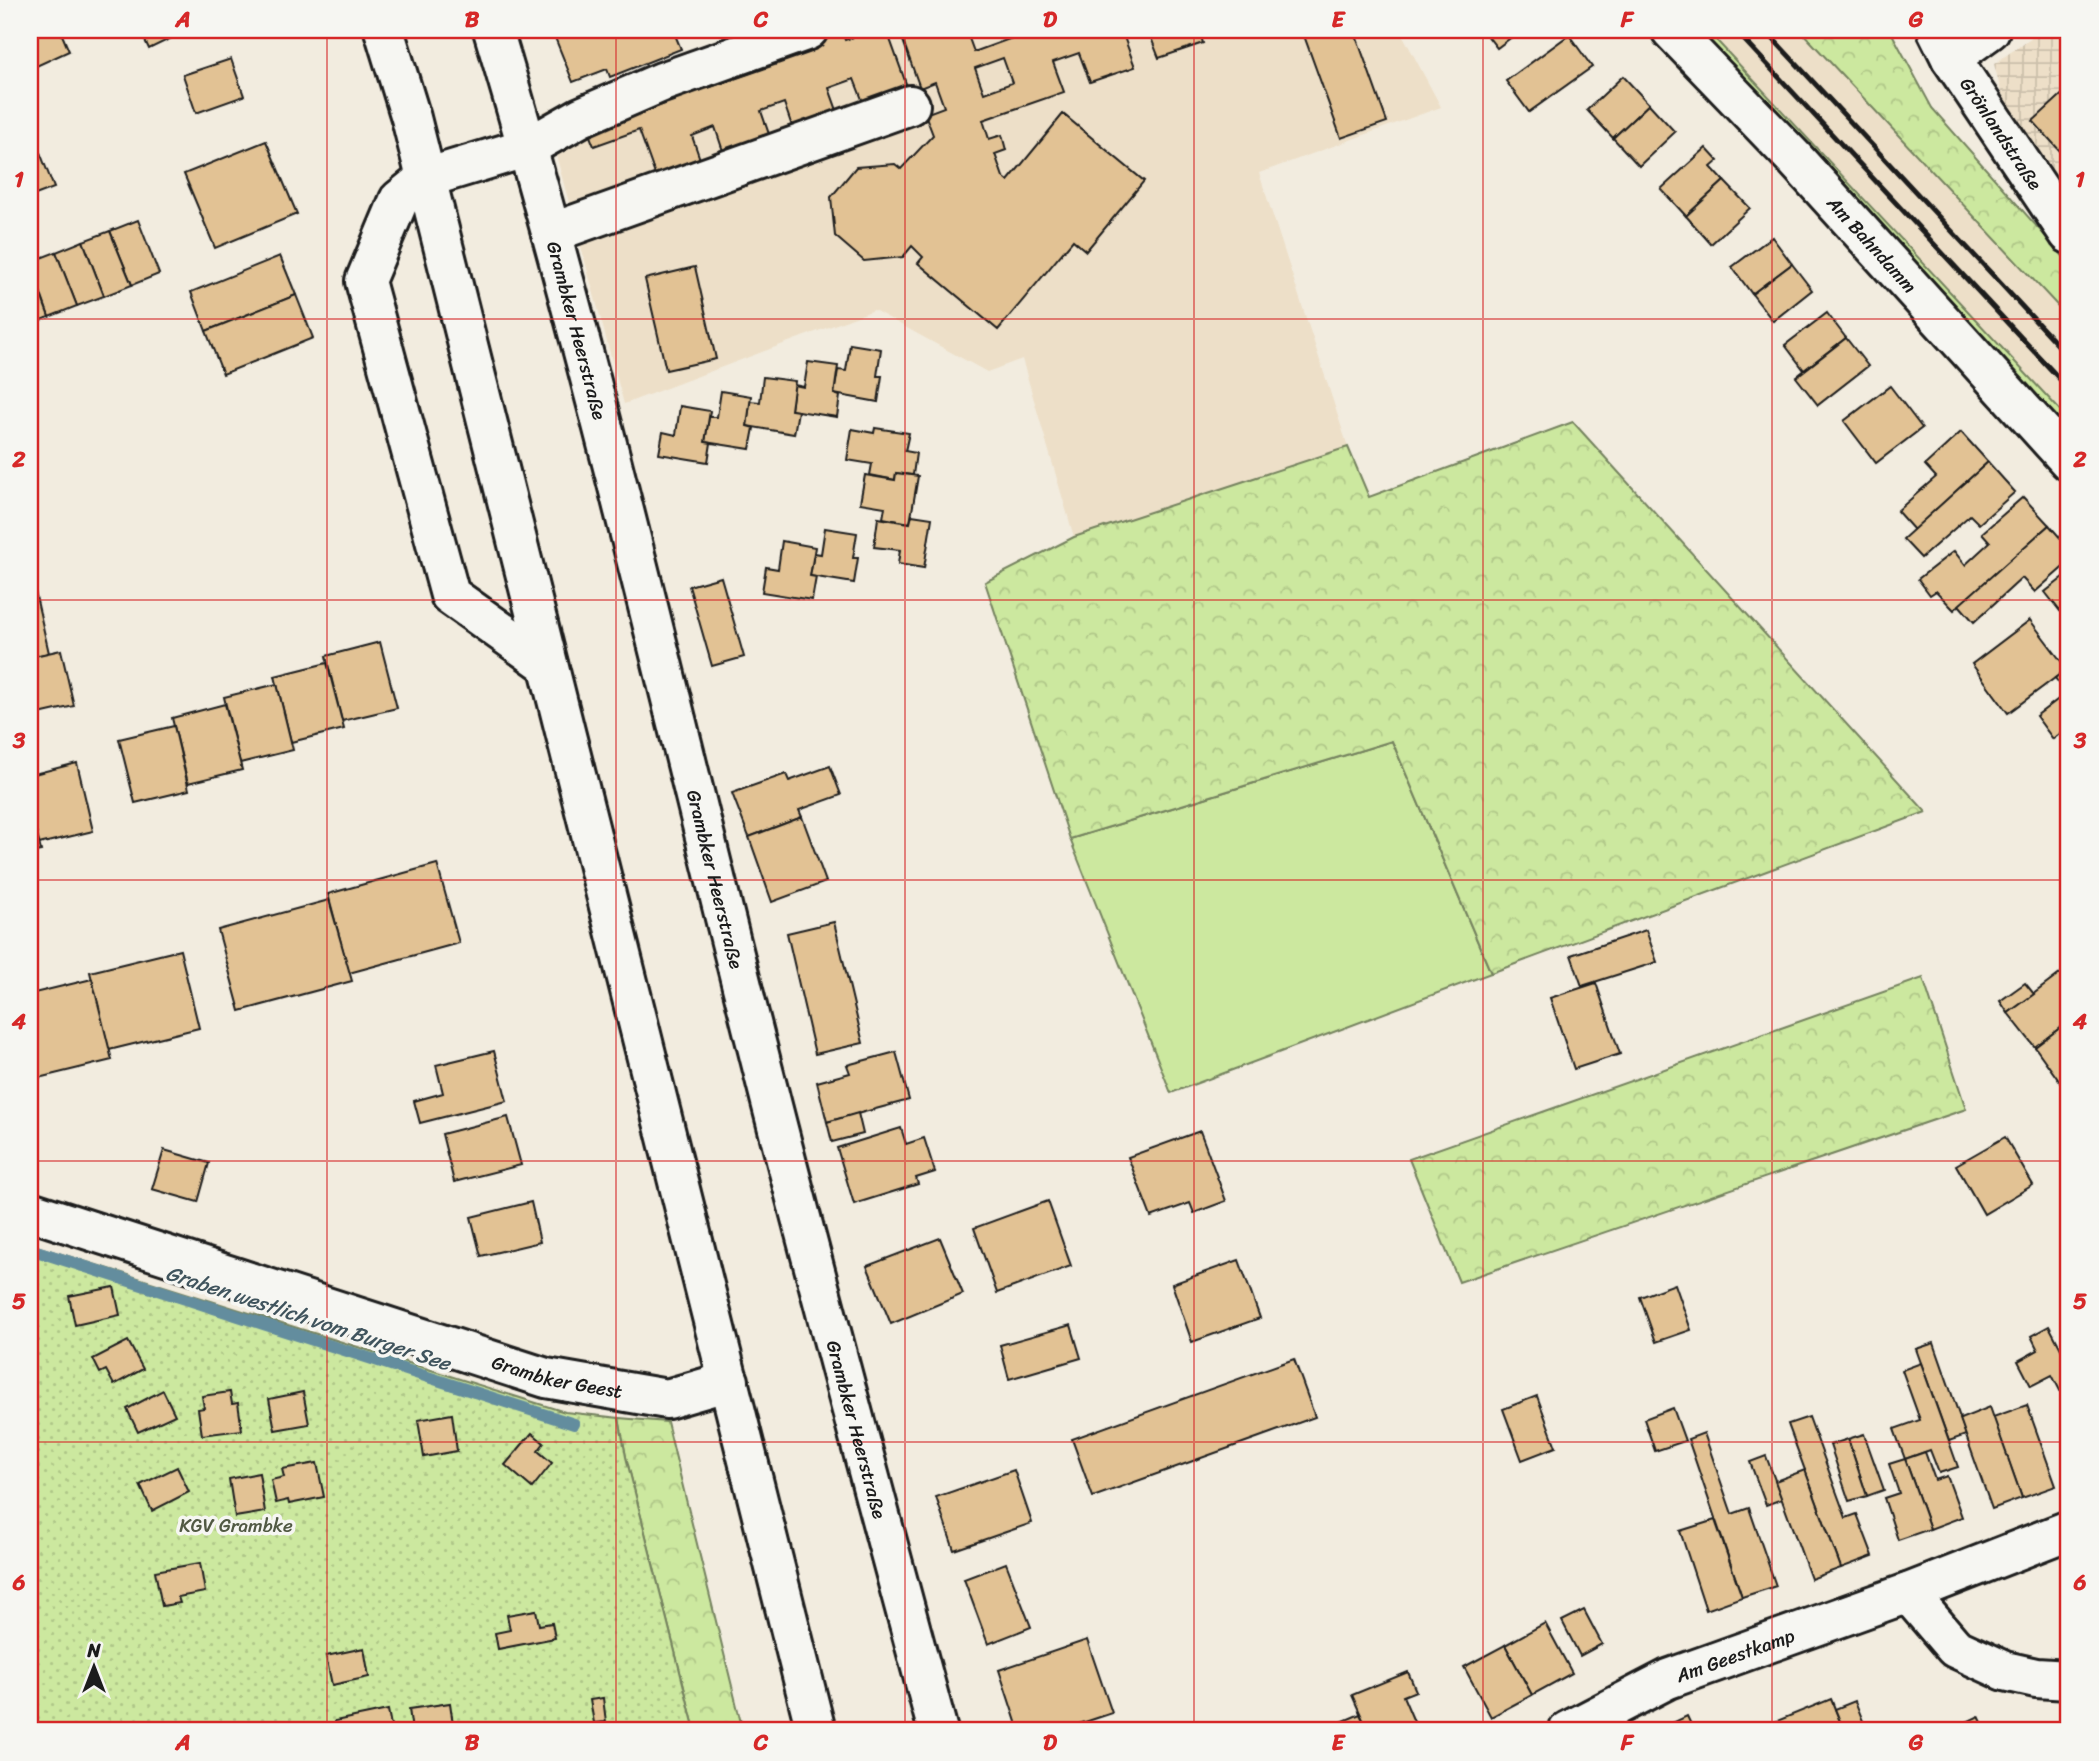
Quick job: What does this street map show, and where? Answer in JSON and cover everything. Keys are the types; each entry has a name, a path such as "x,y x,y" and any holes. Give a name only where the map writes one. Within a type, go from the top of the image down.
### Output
{"street":[{"path":"384,30 411,118 816,1731"},
{"name":"Grambker Heerstraße","path":"493,30 528,147 599,411 766,1082 937,1731"},
{"path":"548,665 450,596 365,281 399,200 426,178 528,147 581,117 662,82 808,30"},
{"name":"Am Bahndamm","path":"1671,30 1796,159 2069,461"},
{"path":"1944,44 1990,30"},
{"name":"Grönlandstraße","path":"1944,44 2069,234"},
{"path":"551,233 910,105"},
{"name":"Grambker Geest","path":"30,1211 546,1378 667,1399 729,1381"},
{"name":"Am Geestkamp","path":"1568,1731 1668,1679 1908,1593 2069,1530"},
{"path":"1908,1593 1955,1648 2005,1671 2036,1678 2069,1680"}],"shaded area":[{"path":"773,30 1400,30 1441,107 1259,173 1348,447 1074,537 1022,359 987,372 874,310 624,404 544,111"},
{"path":"1707,30 1800,30 2069,318 2069,420"},
{"path":"2042,30 2069,30 2069,195 2010,127 1994,64"}],"green space":[{"path":"1694,30 1707,30 2069,420 2069,438"},
{"path":"1800,30 1890,30 1932,108 2069,263 2069,318"},
{"path":"1573,422 1926,812 1491,973 1392,741 1070,839 985,582 1074,537 1348,447 1369,497"},
{"path":"1392,741 1491,973 1171,1093 1070,839"},
{"path":"1923,978 1966,1109 1459,1282 1409,1159"},
{"name":"KGV Grambke","path":"30,1244 565,1412 619,1418 626,1457 695,1731 30,1731"},
{"path":"619,1418 667,1422 743,1731 695,1731 626,1457"}],"building":[{"path":"30,30 60,30 69,51 30,69"},
{"path":"140,30 188,30 149,49"},
{"path":"552,30 673,30 681,49 610,77 607,69 573,82"},
{"path":"828,30 841,30 845,40 874,30 966,30 974,52 1034,30 1146,30 1124,37 1135,67 1090,82 1079,53 1053,62 1064,92 983,120 989,139 1002,135 1006,150 995,154 1003,177 1008,181 1063,114 1144,181 1086,251 1073,240 998,330 918,263 923,257 912,246 903,257 864,261 835,236 831,197 856,167 895,164 901,169 933,135 925,114 944,107 935,82 920,88 901,35 890,39 909,92 865,107 854,79 829,88 839,116 794,132 784,103 761,111 771,140 725,157 715,127 692,136 702,165 657,180 639,130 594,146 588,131 674,101 669,86 703,74 708,88 812,52 807,37","holes":["1003,58 1012,83 984,93 975,68"]},
{"path":"1148,30 1199,30 1203,43 1159,58"},
{"path":"1302,30 1354,30 1387,122 1341,138"},
{"path":"1483,30 1521,30 1497,48"},
{"path":"1569,35 1592,67 1529,112 1506,81"},
{"path":"231,59 244,96 196,113 183,75"},
{"path":"1623,76 1649,104 1613,138 1587,110"},
{"path":"2069,88 2069,161 2033,121"},
{"path":"1649,104 1675,132 1639,166 1613,138"},
{"path":"32,132 54,188 30,197 30,133"},
{"path":"266,141 297,214 215,248 184,174"},
{"path":"1706,148 1718,161 1711,167 1724,181 1686,216 1661,189"},
{"path":"1724,181 1750,208 1711,244 1686,216"},
{"path":"138,220 159,274 132,285 110,231"},
{"path":"110,231 132,285 104,296 83,241"},
{"path":"1772,237 1792,264 1752,294 1732,267"},
{"path":"83,241 104,296 77,306 56,252"},
{"path":"56,252 77,306 49,317 30,262"},
{"path":"280,256 296,295 206,331 191,292"},
{"path":"1792,264 1812,290 1773,321 1752,294"},
{"path":"30,266 49,317 30,324"},
{"path":"695,267 716,359 666,370 645,279"},
{"path":"296,295 313,338 223,374 206,331"},
{"path":"1827,313 1846,338 1804,370 1785,345"},
{"path":"1846,338 1868,366 1818,405 1796,377"},
{"path":"850,344 881,349 877,376 882,376 878,402 834,394 838,370 846,371"},
{"path":"808,362 838,366 834,394 840,396 837,417 791,410 794,385 804,387"},
{"path":"763,377 795,381 791,410 798,411 794,434 747,426 750,401 760,402"},
{"path":"1890,386 1922,428 1876,463 1844,421"},
{"path":"721,391 751,396 747,426 754,428 750,449 705,442 709,417 717,417"},
{"path":"680,406 710,411 705,442 711,443 708,462 659,454 663,432 676,435"},
{"path":"875,428 909,433 905,451 916,453 913,475 896,473 895,480 870,475 872,464 847,460 852,429 874,433"},
{"path":"1961,432 1988,462 1914,530 1897,511 1936,477 1925,465"},
{"path":"1988,462 2015,492 1979,524 1970,515 1921,558 1903,539"},
{"path":"896,473 918,476 910,523 883,518 885,507 860,503 865,475 895,480"},
{"path":"2023,497 2049,525 1954,610 1936,591 1930,595 1918,579 1954,551 1965,565 1990,542 1982,533"},
{"path":"912,515 932,518 924,568 898,564 900,550 874,547 878,518 910,523"},
{"path":"2049,525 2069,548 2069,562 2035,592 2022,578 1974,622 1959,605"},
{"path":"825,528 857,533 853,558 858,558 854,583 810,576 814,553 821,554"},
{"path":"782,541 815,547 810,576 816,577 812,600 762,592 766,567 778,569"},
{"path":"2069,573 2069,619 2067,620 2045,592"},
{"path":"721,577 744,657 712,666 689,586"},
{"path":"35,592 49,653 30,657 30,593"},
{"path":"2030,620 2067,669 2008,713 1972,664"},
{"path":"380,642 397,708 342,721 326,656"},
{"path":"61,650 74,706 30,716 30,657"},
{"path":"327,663 344,729 291,742 275,676"},
{"path":"2069,668 2069,691 2067,693 2055,678"},
{"path":"277,684 293,750 240,763 224,697"},
{"path":"2069,691 2069,727 2053,739 2036,716"},
{"path":"225,704 242,770 188,783 172,718"},
{"path":"174,726 189,790 135,803 119,739"},
{"path":"77,763 93,831 39,844 30,806 30,775"},
{"path":"830,766 841,795 799,810 802,817 749,837 732,793 786,774 789,781"},
{"path":"30,806 41,851 30,853"},
{"path":"802,817 826,882 772,902 749,837"},
{"path":"437,864 459,943 349,973 328,894"},
{"path":"329,900 352,981 240,1011 218,930"},
{"path":"834,922 863,1043 815,1054 787,933"},
{"path":"1646,930 1657,962 1582,986 1571,955"},
{"path":"180,950 199,1028 109,1050 90,972"},
{"path":"2069,967 2069,1021 2035,1047 2008,1013"},
{"path":"92,979 112,1060 30,1080 30,994"},
{"path":"1596,983 1620,1054 1574,1069 1550,998"},
{"path":"2025,983 2034,994 2008,1013 2000,1001"},
{"path":"2069,1021 2069,1075 2060,1082 2035,1047"},
{"path":"494,1051 507,1101 420,1123 414,1101 443,1093 436,1065"},
{"path":"896,1052 909,1100 827,1122 817,1082 850,1073 847,1065"},
{"path":"858,1113 863,1134 832,1142 827,1122"},
{"path":"508,1117 521,1165 454,1182 442,1134"},
{"path":"901,1128 906,1144 924,1138 935,1172 916,1178 918,1184 854,1204 837,1148"},
{"path":"1200,1131 1226,1201 1194,1213 1190,1203 1151,1217 1128,1157"},
{"path":"2005,1137 2033,1185 1984,1214 1956,1165"},
{"path":"164,1150 209,1163 198,1202 152,1189"},
{"path":"1048,1201 1071,1266 997,1293 974,1228"},
{"path":"531,1202 540,1242 481,1256 471,1217"},
{"path":"940,1238 963,1294 891,1324 867,1266"},
{"path":"1239,1260 1260,1318 1192,1342 1172,1284"},
{"path":"1675,1284 1691,1330 1656,1342 1640,1297"},
{"path":"114,1287 120,1315 75,1325 69,1296"},
{"path":"1071,1325 1081,1358 1009,1379 1000,1345"},
{"path":"2049,1326 2069,1364 2069,1408 2052,1375 2031,1386 2018,1361 2038,1350 2031,1336"},
{"path":"128,1341 143,1369 114,1385 106,1370 100,1373 93,1359"},
{"path":"1934,1343 1966,1435 1949,1441 1916,1349"},
{"path":"1294,1359 1315,1417 1093,1497 1072,1439"},
{"path":"1921,1363 1958,1467 1939,1473 1930,1450 1905,1459 1894,1429 1920,1420 1902,1370"},
{"path":"163,1390 175,1415 138,1432 127,1409"},
{"path":"230,1392 232,1404 238,1403 242,1430 202,1435 198,1409 204,1408 202,1396"},
{"path":"303,1392 309,1424 275,1430 269,1399"},
{"path":"1537,1396 1556,1447 1522,1460 1503,1409"},
{"path":"2027,1405 2056,1486 2022,1498 1993,1417"},
{"path":"1990,1407 2022,1498 1992,1509 1960,1419"},
{"path":"1673,1408 1685,1441 1655,1451 1644,1419"},
{"path":"452,1414 457,1451 424,1457 418,1420"},
{"path":"1809,1417 1846,1518 1857,1514 1873,1556 1841,1568 1788,1424"},
{"path":"532,1433 544,1443 538,1451 552,1463 532,1488 505,1465"},
{"path":"1704,1433 1732,1514 1749,1508 1776,1586 1742,1597 1688,1439"},
{"path":"1864,1434 1884,1490 1867,1496 1848,1439"},
{"path":"1848,1439 1867,1496 1849,1501 1830,1445"},
{"path":"1925,1452 1935,1480 1947,1476 1962,1517 1930,1529 1905,1459"},
{"path":"1766,1456 1782,1499 1766,1505 1750,1462"},
{"path":"1905,1459 1930,1529 1898,1540 1884,1498 1899,1493 1889,1464"},
{"path":"317,1463 324,1497 289,1504 288,1500 276,1503 271,1480 284,1477 282,1469"},
{"path":"177,1467 189,1492 152,1511 140,1485"},
{"path":"1014,1470 1032,1523 954,1550 936,1497"},
{"path":"1805,1470 1841,1568 1811,1579 1775,1481"},
{"path":"259,1473 265,1512 235,1517 229,1479"},
{"path":"1715,1520 1742,1597 1706,1610 1680,1531"},
{"path":"200,1563 205,1592 178,1597 180,1603 162,1606 155,1571"},
{"path":"1006,1563 1031,1627 988,1644 964,1579"},
{"path":"536,1610 539,1625 552,1623 555,1638 498,1649 495,1633 510,1630 507,1615"},
{"path":"1584,1610 1602,1644 1580,1656 1562,1621"},
{"path":"1545,1623 1572,1673 1532,1695 1505,1645"},
{"path":"1087,1640 1112,1713 1058,1731 1019,1731 999,1670"},
{"path":"1505,1645 1532,1695 1491,1717 1464,1667"},
{"path":"364,1648 369,1677 332,1685 326,1656"},
{"path":"1408,1672 1416,1691 1403,1696 1418,1731 1368,1731 1352,1695"},
{"path":"603,1698 606,1722 594,1723 590,1700"},
{"path":"1831,1699 1844,1731 1781,1731 1777,1721"},
{"path":"1855,1701 1867,1731 1844,1731 1835,1709"},
{"path":"450,1703 454,1731 412,1731 409,1709"},
{"path":"388,1710 392,1731 337,1731 335,1721"},
{"path":"1360,1714 1368,1731 1320,1731"},
{"path":"1687,1716 1694,1731 1655,1731 1658,1730"},
{"path":"1979,1716 1986,1731 1948,1731"}],"waterway":[{"name":"Graben westlich vom Burger See","path":"30,1249 574,1424"}],"railway":[{"path":"1735,30 2069,389"},
{"path":"1765,30 2069,357"}]}
